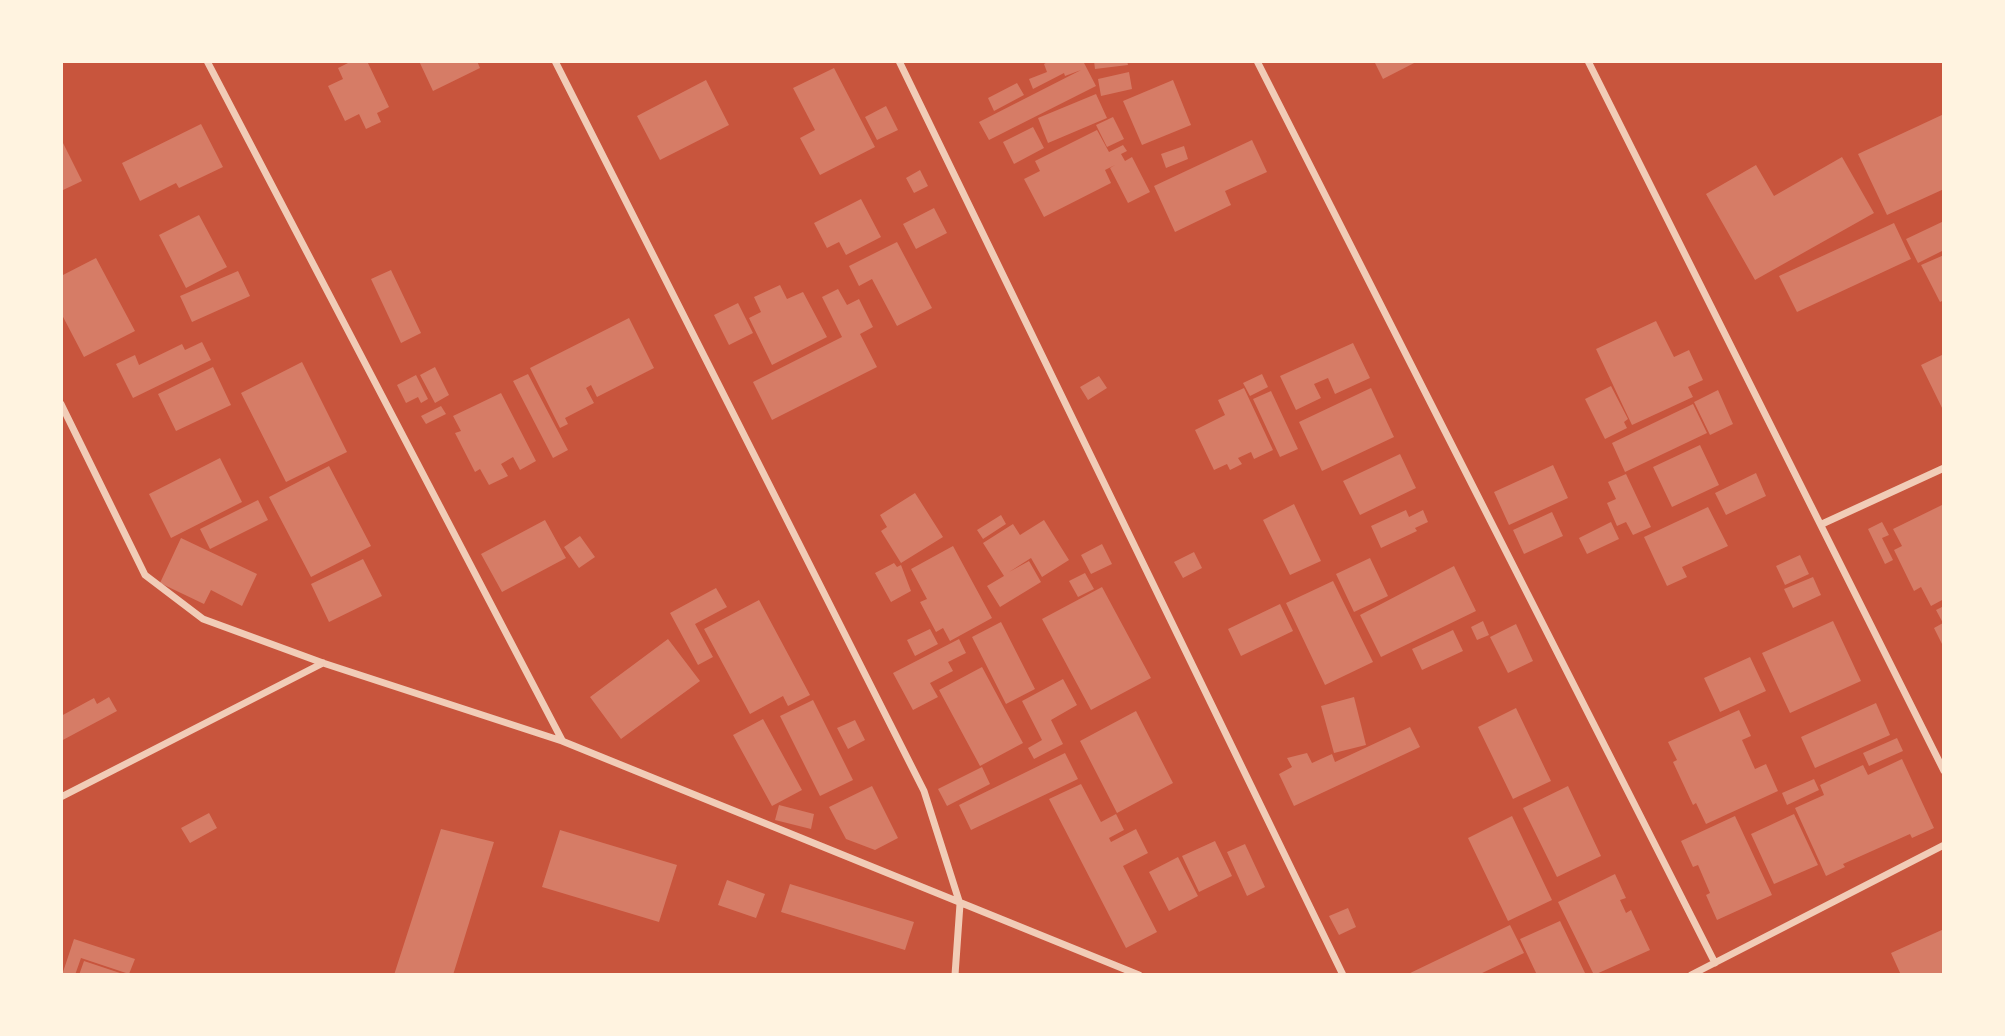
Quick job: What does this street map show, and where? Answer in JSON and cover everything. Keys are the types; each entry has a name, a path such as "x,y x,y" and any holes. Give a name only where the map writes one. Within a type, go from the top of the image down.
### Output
{"street":[{"path":"207,61 562,741"},
{"path":"555,61 924,791 960,904 955,975"},
{"path":"900,61 1343,975"},
{"path":"1257,61 1715,963"},
{"path":"1588,61 1944,771"},
{"path":"61,404 145,575 203,619 323,663 562,741 1139,975"},
{"path":"1822,524 1944,468"},
{"path":"61,797 323,663"},
{"path":"1691,975 1944,845"}],"building":[{"path":"352,61 367,61 389,107 377,113 381,122 366,129 359,114 345,121 328,86 343,79 338,68"},
{"path":"419,61 477,61 480,68 433,91"},
{"path":"1049,61 1083,61 1096,86 989,140 979,122 1081,70 1065,76 1064,73 1033,89 1029,79 1047,72 1044,64"},
{"path":"1094,61 1127,61 1128,65 1095,69"},
{"path":"1418,61 1383,79 1375,63"},
{"path":"834,68 875,147 820,175 800,138 815,130 793,88"},
{"path":"1129,72 1132,89 1101,96 1098,79"},
{"path":"706,80 729,125 660,160 637,116"},
{"path":"1173,80 1191,125 1142,145 1123,101"},
{"path":"1017,83 1024,95 994,111 988,98"},
{"path":"1096,94 1107,118 1048,143 1038,118"},
{"path":"886,106 898,130 877,140 865,117"},
{"path":"1944,114 1944,189 1887,215 1858,154"},
{"path":"1113,117 1124,139 1107,147 1096,125"},
{"path":"201,124 223,167 179,188 176,183 140,201 122,163"},
{"path":"1033,127 1044,148 1014,164 1003,142"},
{"path":"1097,130 1109,152 1123,145 1127,151 1121,154 1125,161 1132,157 1150,192 1128,203 1110,168 1115,165 1105,170 1111,183 1044,217 1024,179 1040,171 1035,161"},
{"path":"61,139 82,181 61,191"},
{"path":"1252,140 1267,172 1225,191 1231,205 1175,232 1154,186"},
{"path":"1184,146 1188,159 1166,168 1161,154"},
{"path":"1842,157 1874,213 1755,280 1706,194 1756,165 1774,196"},
{"path":"920,170 928,186 914,193 906,178"},
{"path":"861,199 881,237 846,255 839,242 827,248 814,223"},
{"path":"934,208 947,233 916,249 903,224"},
{"path":"199,215 227,267 186,288 159,235"},
{"path":"1944,221 1944,250 1918,263 1906,239"},
{"path":"1894,223 1911,259 1797,312 1779,276"},
{"path":"897,242 932,308 897,326 872,279 859,286 849,266"},
{"path":"1944,255 1944,300 1940,302 1921,265"},
{"path":"96,258 135,331 84,357 61,313 61,276"},
{"path":"391,270 421,333 401,343 371,279"},
{"path":"238,271 250,296 192,322 180,296"},
{"path":"780,285 787,299 803,292 827,337 772,365 749,318 761,312 754,297"},
{"path":"838,289 847,305 859,299 873,327 860,334 877,367 772,420 753,382 842,337 822,297"},
{"path":"738,303 753,333 729,345 714,315"},
{"path":"629,318 654,368 597,397 591,385 586,388 594,403 565,418 568,424 560,428 530,368"},
{"path":"1656,321 1674,357 1689,350 1703,380 1688,387 1693,397 1632,425 1596,349"},
{"path":"202,342 211,360 133,398 116,364 135,355 139,365 182,344 185,350"},
{"path":"1353,343 1370,378 1335,394 1328,378 1314,384 1321,398 1296,410 1280,376"},
{"path":"1944,354 1944,412 1921,365"},
{"path":"302,362 347,452 286,482 241,393"},
{"path":"213,367 231,405 176,431 158,394"},
{"path":"435,367 449,395 435,403 420,375"},
{"path":"528,374 568,450 553,458 513,381"},
{"path":"1262,374 1268,387 1250,396 1243,383"},
{"path":"416,375 428,399 421,403 418,397 406,403 397,385"},
{"path":"1099,376 1107,388 1088,400 1080,387"},
{"path":"1611,386 1628,419 1624,422 1627,428 1605,439 1585,399"},
{"path":"1244,388 1273,450 1254,459 1251,452 1238,458 1242,464 1230,470 1227,464 1214,470 1195,430 1225,415 1218,400"},
{"path":"1371,388 1394,437 1322,471 1299,422"},
{"path":"1718,390 1733,424 1710,435 1694,402"},
{"path":"1271,391 1298,449 1280,457 1253,399"},
{"path":"501,393 536,461 520,470 513,457 501,464 508,476 489,485 480,469 475,472 455,433 461,431 453,416"},
{"path":"1693,404 1707,433 1625,472 1612,443"},
{"path":"441,406 446,414 426,424 421,416"},
{"path":"1700,445 1719,485 1672,507 1653,467"},
{"path":"1400,454 1416,488 1360,515 1343,481"},
{"path":"220,458 242,502 171,538 149,494"},
{"path":"1553,465 1568,498 1509,525 1494,492"},
{"path":"329,466 371,546 311,577 269,497"},
{"path":"1756,473 1766,496 1726,515 1715,493"},
{"path":"1626,474 1651,527 1633,535 1626,522 1617,526 1607,503 1616,499 1608,482"},
{"path":"915,493 943,537 901,563 881,531 887,527 880,515"},
{"path":"258,500 268,520 210,549 200,529"},
{"path":"1294,504 1321,561 1290,575 1263,520"},
{"path":"1944,504 1944,599 1931,606 1921,587 1914,591 1894,550 1902,546 1893,529"},
{"path":"1708,507 1728,546 1682,567 1687,577 1667,586 1644,537"},
{"path":"1406,510 1409,517 1423,510 1428,522 1415,528 1417,531 1381,548 1371,526"},
{"path":"1552,512 1563,536 1524,554 1513,530"},
{"path":"1001,515 1006,524 983,539 977,530"},
{"path":"545,520 566,558 502,592 481,554"},
{"path":"1044,520 1069,560 1042,577 1031,558 1009,572 1029,561 1041,582 1000,607 987,586 1004,576 983,543 1013,524 1020,535"},
{"path":"1611,522 1619,539 1587,554 1579,538"},
{"path":"1882,522 1889,535 1882,538 1893,560 1885,564 1868,529"},
{"path":"580,536 595,557 579,568 564,547"},
{"path":"181,538 257,574 242,606 211,590 204,604 160,583"},
{"path":"1102,544 1112,564 1091,574 1081,555"},
{"path":"953,546 992,618 950,641 943,628 936,632 920,602 927,599 911,569"},
{"path":"1194,552 1202,568 1183,578 1174,562"},
{"path":"1800,555 1809,574 1785,585 1776,566"},
{"path":"1370,558 1388,596 1354,612 1336,574"},
{"path":"363,559 382,596 329,622 311,584"},
{"path":"894,563 897,567 901,565 911,591 891,602 875,573"},
{"path":"1454,566 1476,611 1381,657 1360,615"},
{"path":"1085,573 1094,589 1078,597 1069,581"},
{"path":"1813,577 1821,595 1793,608 1784,589"},
{"path":"1333,581 1373,662 1325,685 1286,603"},
{"path":"1102,587 1151,678 1091,710 1042,619"},
{"path":"716,588 727,607 695,624 713,657 698,665 670,613"},
{"path":"759,600 810,695 788,706 783,696 750,714 704,629"},
{"path":"1280,604 1293,631 1241,656 1228,629"},
{"path":"1944,606 1944,648 1934,628 1943,623 1936,610"},
{"path":"1483,621 1489,635 1477,640 1471,627"},
{"path":"1833,621 1861,681 1790,713 1762,653"},
{"path":"1001,622 1035,689 1006,704 972,637"},
{"path":"1516,624 1533,661 1508,673 1490,637"},
{"path":"930,629 938,644 915,656 907,640"},
{"path":"1453,630 1463,651 1422,670 1412,649"},
{"path":"668,639 700,681 621,739 590,697"},
{"path":"959,639 966,653 948,662 953,671 930,683 938,697 913,710 893,673"},
{"path":"1750,657 1766,691 1720,712 1704,678"},
{"path":"982,667 1023,743 980,766 939,690"},
{"path":"1063,679 1077,705 1051,720 1063,744 1034,759 1028,748 1042,740 1022,701"},
{"path":"109,697 117,711 61,741 61,716 94,698 97,704"},
{"path":"1354,697 1366,745 1334,753 1321,706"},
{"path":"813,700 853,780 820,796 780,716"},
{"path":"1876,703 1890,735 1815,768 1801,737"},
{"path":"1516,708 1551,781 1513,799 1478,727"},
{"path":"1739,710 1751,736 1742,740 1755,769 1766,764 1778,791 1706,824 1696,803 1693,805 1673,762 1677,760 1668,742"},
{"path":"1136,711 1173,783 1117,813 1080,741"},
{"path":"763,719 802,790 772,806 733,735"},
{"path":"855,720 865,740 848,749 837,728"},
{"path":"1410,727 1420,747 1294,806 1279,774 1292,767 1287,758 1307,753 1312,763 1332,754 1335,762"},
{"path":"1897,738 1903,751 1869,766 1863,753"},
{"path":"1065,753 1078,779 971,830 959,805"},
{"path":"1902,759 1934,828 1912,838 1910,834 1843,864 1845,867 1826,876 1795,808 1824,795 1820,785 1863,765 1868,775"},
{"path":"982,767 990,784 947,806 938,789"},
{"path":"1814,779 1819,790 1787,805 1782,793"},
{"path":"1081,784 1101,822 1116,814 1124,830 1109,838 1111,842 1136,829 1148,853 1123,866 1157,932 1126,948 1049,799"},
{"path":"872,786 898,838 875,850 846,839 829,807"},
{"path":"1568,786 1601,856 1557,877 1523,808"},
{"path":"779,805 814,814 811,829 775,820"},
{"path":"209,813 217,828 190,843 181,828"},
{"path":"1794,814 1818,865 1774,884 1751,834"},
{"path":"1512,816 1552,900 1508,921 1468,838"},
{"path":"1735,816 1772,895 1717,920 1706,895 1710,893 1698,865 1693,867 1681,841"},
{"path":"441,829 494,842 453,975 394,975"},
{"path":"560,830 677,865 659,922 542,887"},
{"path":"1215,841 1232,876 1199,892 1182,856"},
{"path":"1245,844 1265,887 1247,896 1227,852"},
{"path":"1178,857 1198,896 1169,911 1149,872"},
{"path":"1615,874 1626,898 1620,900 1626,913 1631,910 1650,950 1594,975 1558,902"},
{"path":"727,880 765,894 756,918 718,905"},
{"path":"790,884 914,922 905,950 781,912"},
{"path":"1348,908 1356,927 1339,935 1329,916"},
{"path":"1560,921 1585,973 1537,975 1520,939"},
{"path":"1510,925 1524,953 1478,975 1406,975"},
{"path":"1944,929 1944,975 1901,975 1891,953"},
{"path":"74,939 135,959 129,974 81,958 75,975 62,975"},
{"path":"84,961 123,974 123,975 79,975"}]}
